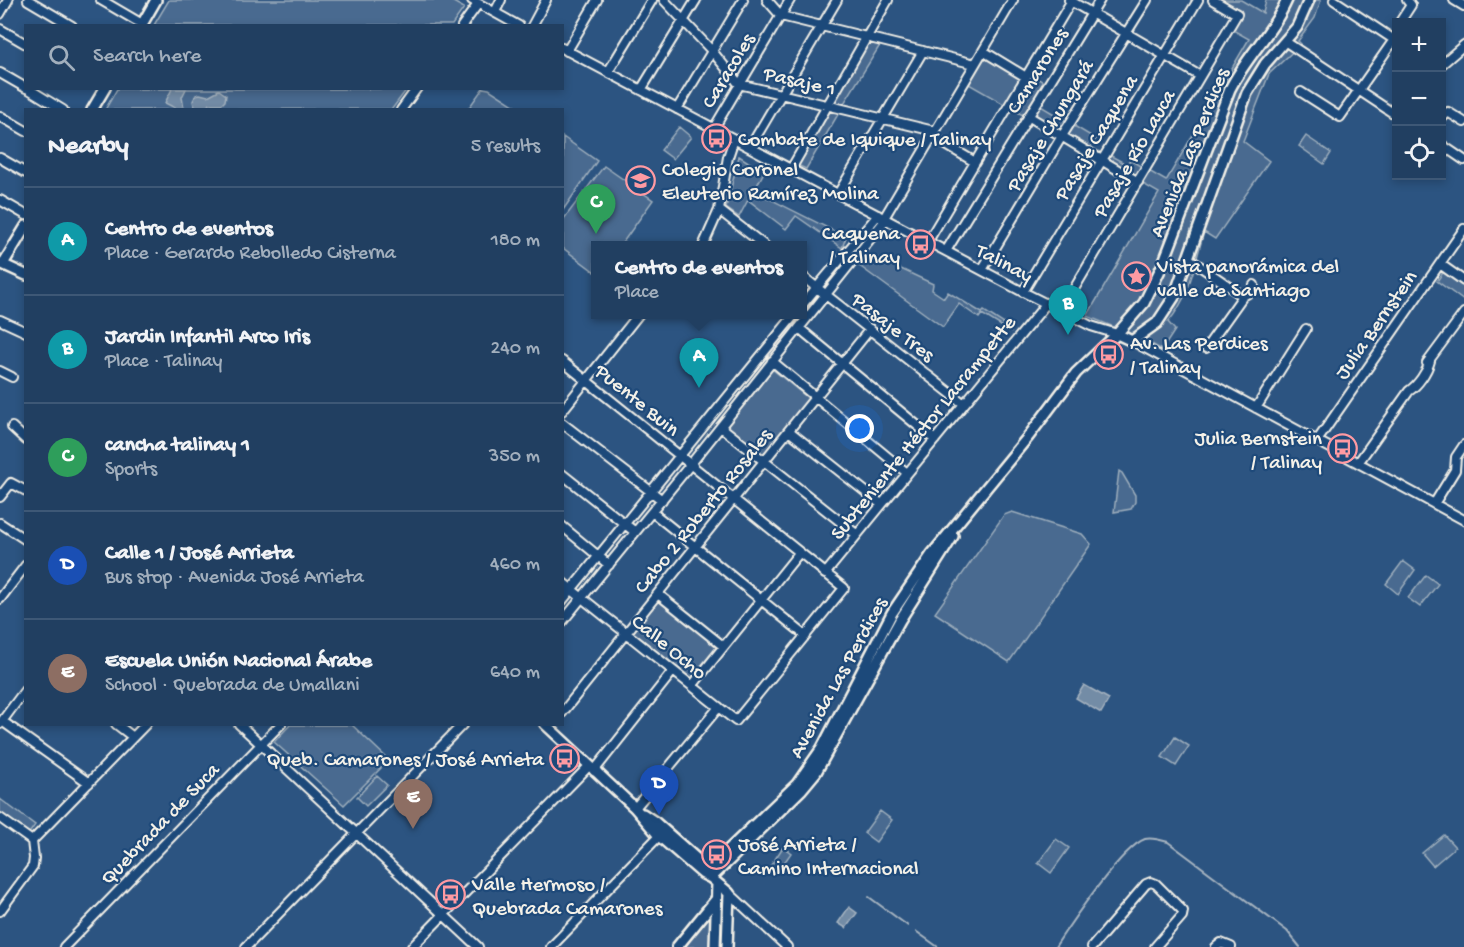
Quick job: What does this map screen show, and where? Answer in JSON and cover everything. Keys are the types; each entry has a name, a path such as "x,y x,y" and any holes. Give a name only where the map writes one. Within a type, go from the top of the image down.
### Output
{"main road":[{"path":"142,24 156,0"},
{"name":"Avenida Las Perdices","path":"710,876 809,768 822,748 874,645 932,554 967,514 1076,373 1117,334 1152,291 1230,89 1244,63 1270,29 1287,0"},
{"name":"Avenida Las Perdices","path":"1132,341 1157,323 1168,309 1179,288 1247,93 1265,64 1286,42 1301,20 1309,0"},
{"path":"1270,29 1286,42"},
{"path":"93,108 103,90"},
{"path":"24,229 1,266 24,274"},
{"name":"Talinay","path":"1117,334 1132,341"},
{"path":"549,726 636,810 659,836 710,876 717,898 715,947"},
{"path":"636,810 655,822 729,894 727,947"},
{"path":"677,947 717,898"}],"street":[{"path":"0,14 8,0"},
{"path":"28,0 69,24"},
{"path":"100,0 139,24"},
{"path":"495,12 501,0"},
{"path":"533,24 546,0"},
{"path":"565,49 597,0"},
{"path":"609,72 651,0"},
{"name":"Pasaje 1","path":"664,0 712,51 739,84 883,119 932,134 975,162"},
{"path":"641,90 696,0"},
{"path":"677,109 743,0"},
{"path":"767,0 781,16 975,64"},
{"name":"Caracoles","path":"714,128 790,0"},
{"path":"750,147 837,0"},
{"path":"791,169 888,0"},
{"path":"807,318 883,217 1013,0"},
{"path":"928,241 1071,0 1200,76"},
{"name":"Camarones","path":"946,251 1100,0"},
{"name":"Pasaje Chungará","path":"982,270 1147,0"},
{"name":"Pasaje Caquena","path":"1023,292 1198,0"},
{"name":"Pasaje Río Lauca","path":"1061,311 1237,14 1213,0"},
{"path":"1302,92 1340,117 1392,41 1334,0"},
{"path":"1403,18 1411,5 1407,0"},
{"path":"1454,0 1464,6"},
{"path":"463,24 475,2 516,24"},
{"path":"0,29 24,43"},
{"path":"1286,42 1392,112"},
{"path":"1446,61 1464,45"},
{"name":"Talinay","path":"565,49 1046,304 1091,326 1117,334"},
{"path":"838,194 922,51"},
{"path":"982,51 1026,77"},
{"path":"0,73 24,87"},
{"path":"29,90 60,108"},
{"path":"402,108 416,90"},
{"path":"1446,114 1448,112 1464,122"},
{"path":"0,116 24,130"},
{"path":"1028,116 1138,182"},
{"path":"705,241 719,210 728,157 734,139"},
{"path":"1446,148 1464,160"},
{"path":"0,158 24,172"},
{"path":"0,200 24,214"},
{"path":"719,210 759,241"},
{"path":"807,299 883,217"},
{"name":"Julia Bernstein","path":"1317,441 1464,229"},
{"path":"1188,258 1243,296"},
{"path":"1440,264 1464,281"},
{"name":"Pasaje Tres","path":"807,280 964,404"},
{"path":"1206,348 1243,296 1250,292 1254,285"},
{"name":"Subteniente Héctor Lacrampette","path":"825,574 1046,304"},
{"path":"1358,463 1409,392 1415,387 1464,313"},
{"path":"564,409 636,319"},
{"path":"564,598 792,319"},
{"path":"564,619 806,319"},
{"path":"0,320 24,331"},
{"path":"799,328 935,440"},
{"name":"Cabo 2 Roberto Rosales","path":"564,711 870,329"},
{"path":"1256,408 1306,329"},
{"name":"Talinay","path":"1132,341 1464,520"},
{"path":"772,361 907,473"},
{"name":"Puente Buin","path":"564,363 844,588 806,636"},
{"path":"0,371 12,377"},
{"path":"564,425 662,500"},
{"path":"12,427 24,438"},
{"path":"721,427 856,534"},
{"path":"789,431 881,504"},
{"path":"1434,504 1455,470 1456,458 1464,445"},
{"path":"564,476 635,532"},
{"path":"0,497 8,485 13,483 24,490"},
{"path":"652,512 806,636"},
{"path":"0,523 24,539"},
{"path":"564,528 609,565"},
{"path":"692,686 799,553"},
{"path":"0,600 24,568"},
{"name":"Calle Ocho","path":"564,584 736,721 806,636"},
{"path":"658,594 723,646"},
{"path":"412,947 591,768 673,671"},
{"path":"24,692 1,722 89,783"},
{"path":"636,810 719,707"},
{"path":"119,726 133,737"},
{"path":"32,841 144,726"},
{"path":"241,726 478,947"},
{"name":"Quebrada de Suca","path":"64,947 279,726"},
{"path":"246,947 461,726"},
{"path":"0,818 32,841 34,858 33,866 0,911"},
{"path":"551,947 659,836"},
{"path":"1092,947 1146,884 1151,882 1156,884 1183,911 1182,916 1155,947"},
{"path":"729,894 787,947"},
{"path":"1216,947 1221,943 1231,947"}],"shaded area":[{"path":"169,0 450,0 464,8 453,24 155,24"},
{"path":"1218,0 1241,0 1263,13 1266,0 1321,0 1315,18 1298,41 1301,44 1269,74 1243,141 1269,161 1215,239 1204,232 1187,291 1168,322 1175,330 1162,350 1143,339 1087,316 1159,193 967,83 988,48 1050,86 1039,105 1096,139 1091,147 1126,164 1130,160 1166,181 1249,39 1231,29 1239,12"},
{"path":"870,40 882,42 843,105 832,102"},
{"path":"116,90 406,90 393,108 106,108"},
{"path":"172,90 186,90 182,97 184,108 175,108 165,103"},
{"path":"219,90 226,95 222,104 209,104 207,108 194,106 193,101 196,95 208,96"},
{"path":"482,90 491,90 518,108 469,108"},
{"path":"829,108 840,111 806,169 797,165"},
{"path":"679,127 691,137 673,159 661,150"},
{"path":"1306,136 1331,153 1324,164 1299,146"},
{"path":"564,138 597,161 564,209"},
{"path":"739,156 764,172 754,191 846,237 842,248 796,216 786,229 748,200 739,217 726,208"},
{"path":"604,166 653,200 624,241 591,241 591,269 564,249 564,219"},
{"path":"869,254 933,284 932,290 944,298 948,292 982,313 984,311 1012,329 1011,332 982,314 979,318 959,304 943,327 858,265"},
{"path":"1444,271 1464,286 1464,301 1437,281"},
{"path":"772,369 809,399 762,456 725,426"},
{"path":"1119,471 1135,495 1135,502 1131,509 1114,512"},
{"path":"1012,512 1082,534 1091,544 1009,662 935,613 1004,515"},
{"path":"1403,561 1415,570 1398,594 1386,584"},
{"path":"1426,575 1438,584 1420,607 1408,598"},
{"path":"659,598 718,645 691,678 633,632"},
{"path":"1084,685 1109,699 1101,713 1076,698"},
{"path":"289,726 353,726 389,760 344,805 274,742"},
{"path":"1175,737 1189,746 1176,766 1162,757"},
{"path":"377,776 387,785 366,806 357,797"},
{"path":"0,799 35,825 28,835 0,814"},
{"path":"880,811 892,820 876,842 864,833"},
{"path":"1444,835 1455,847 1433,866 1422,853"},
{"path":"1056,839 1069,848 1051,873 1038,863"},
{"path":"783,847 791,853 777,873 769,868"},
{"path":"713,907 712,947 682,947"},
{"path":"849,907 857,913 846,928 838,923"}],"waterway":[{"path":"1055,947 1084,905 1123,856 1135,845 1151,838 1168,842 1287,931 1300,947"},
{"path":"869,897 908,926"},
{"path":"917,932 938,947"}],"place":[{"name":"Combate de Iquique / Talinay","path":"717,138"},
{"name":"Colegio Coronel Eleuterio Ramírez Molina","path":"641,180"},
{"name":"cancha talinay 1","path":"596,234"},
{"name":"Caquena / Talinay","path":"921,244"},
{"name":"Vista panorámica del valle de Santiago","path":"1136,277"},
{"name":"Jardin Infantil Arco Iris","path":"1068,335"},
{"name":"Av. Las Perdices / Talinay","path":"1109,354"},
{"name":"Centro de eventos","path":"699,388"},
{"name":"Julia Bernstein / Talinay","path":"1343,449"},
{"name":"Queb. Camarones / José Arrieta","path":"565,758"},
{"name":"Calle 1 / José Arrieta","path":"659,815"},
{"name":"Escuela Unión Nacional Árabe","path":"413,829"},
{"name":"José Arrieta / Camino Internacional","path":"717,855"},
{"name":"Valle Hermoso / Quebrada Camarones","path":"451,895"}]}
